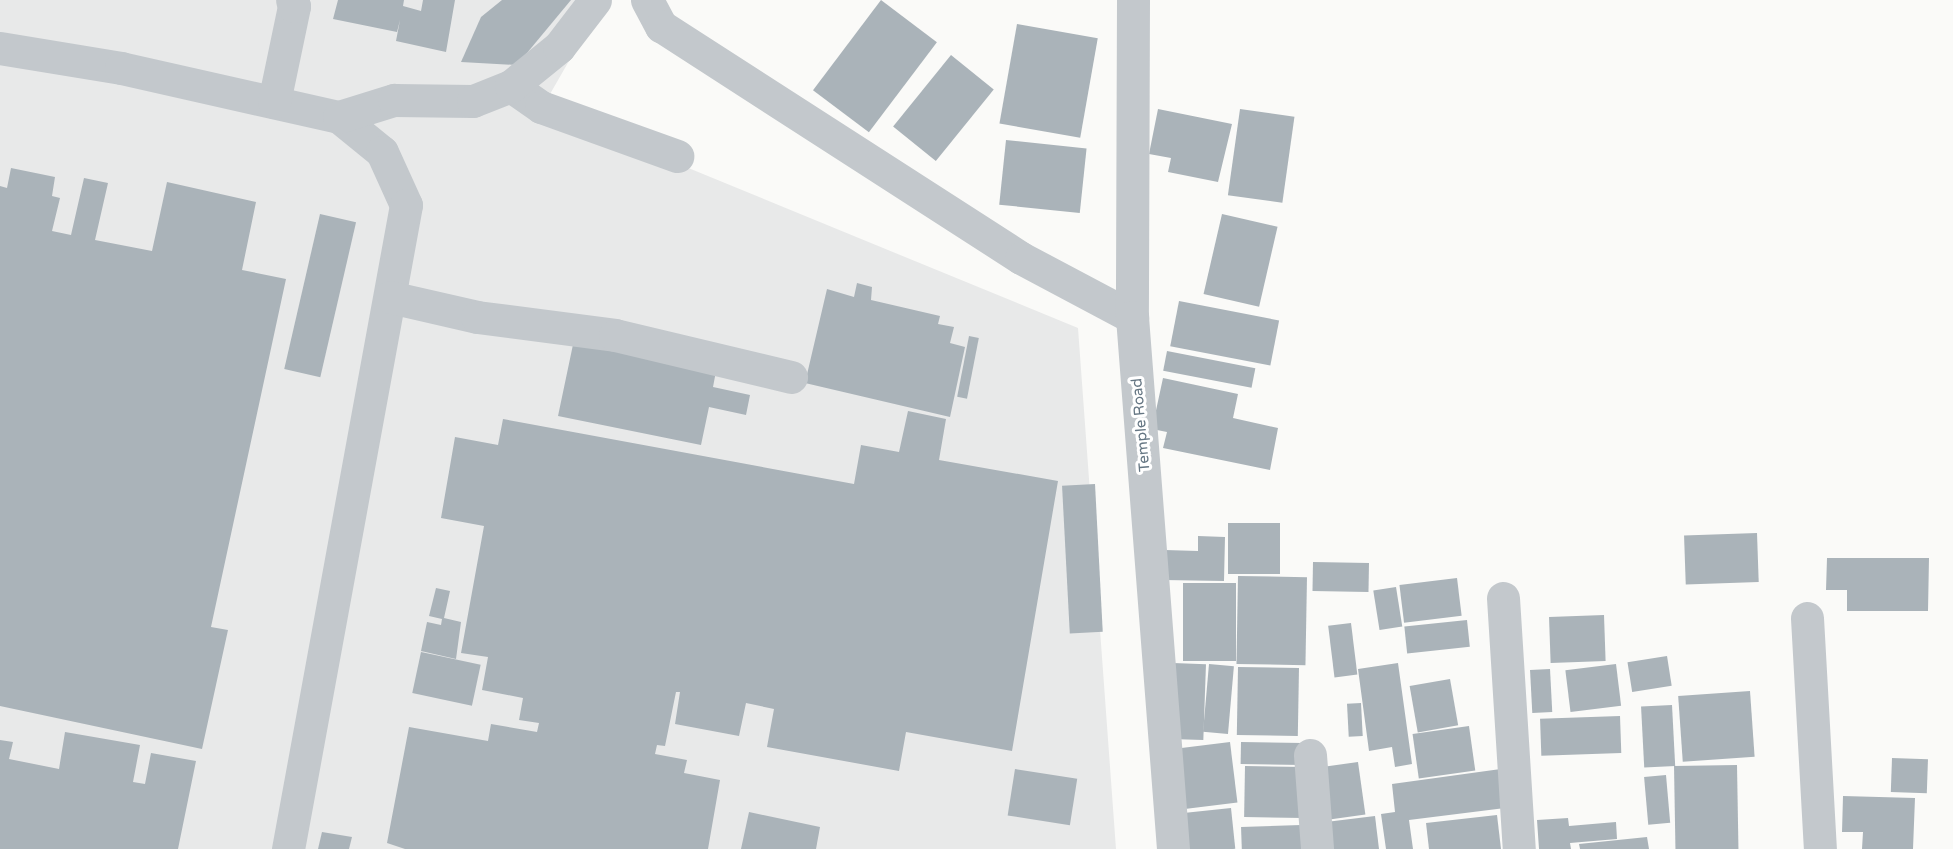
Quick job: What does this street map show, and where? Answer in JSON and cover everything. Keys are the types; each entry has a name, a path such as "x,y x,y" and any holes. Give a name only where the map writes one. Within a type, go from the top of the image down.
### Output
{"street":[{"path":"274,102 294,6 292,0"},
{"path":"339,117 394,100 474,100 511,86 559,47 595,0"},
{"path":"647,0 661,27 1021,258 1132,317"},
{"name":"Temple Road","path":"1133,0 1132,317 1173,849"},
{"path":"0,48 121,68 339,117 382,152 406,205 288,849"},
{"path":"511,86 560,115 677,156"},
{"path":"390,297 477,317 615,335 791,377"},
{"path":"1503,598 1519,849"},
{"path":"1806,618 1820,849"},
{"path":"1310,755 1317,849"}],"shaded area":[{"path":"0,0 604,0 542,108 1078,328 1116,849 0,849"}],"building":[{"path":"338,0 404,0 403,6 421,11 423,0 455,0 446,52 396,41 400,20 397,32 333,19"},
{"path":"502,0 571,0 517,65 461,62 481,17"},
{"path":"881,0 937,42 869,132 813,90"},
{"path":"1017,24 1098,38 1080,138 999,123"},
{"path":"951,55 994,90 936,161 893,126"},
{"path":"1158,109 1232,124 1218,182 1168,172 1171,158 1149,154"},
{"path":"1240,109 1294,117 1282,203 1228,195"},
{"path":"1006,140 1087,148 1080,213 999,205"},
{"path":"11,168 55,177 52,196 60,198 52,231 71,235 84,178 108,183 95,240 152,251 167,182 256,202 242,270 286,279 211,627 228,630 202,749 0,706 0,186 7,188"},
{"path":"320,214 356,222 320,377 284,369"},
{"path":"1222,214 1278,227 1259,307 1204,294"},
{"path":"857,283 872,287 871,300 940,316 938,324 954,327 950,343 965,347 950,417 805,383 827,289 854,297"},
{"path":"1179,301 1279,320 1270,366 1170,346"},
{"path":"575,335 717,366 713,387 750,395 746,415 709,407 701,445 558,416"},
{"path":"969,336 979,338 967,399 957,397"},
{"path":"1167,351 1255,368 1252,388 1163,371"},
{"path":"1163,378 1238,394 1233,418 1278,428 1270,470 1163,448 1167,432 1152,429"},
{"path":"908,411 946,419 939,460 1058,481 1012,751 906,732 899,771 767,747 774,709 746,703 739,736 675,724 680,692 676,692 665,746 657,745 655,754 687,760 684,773 720,780 708,849 405,849 387,843 409,727 488,741 491,724 537,732 539,723 519,720 523,698 482,690 488,657 461,653 484,526 441,518 455,437 498,445 503,419 854,484 861,445 899,452"},
{"path":"1095,484 1103,632 1070,634 1062,486"},
{"path":"1228,523 1280,523 1280,574 1228,574"},
{"path":"1757,533 1759,582 1686,585 1684,536"},
{"path":"1198,536 1225,537 1224,581 1164,580 1165,550 1198,551"},
{"path":"1827,558 1929,558 1928,611 1847,611 1847,590 1826,590"},
{"path":"1313,562 1369,563 1368,592 1312,591"},
{"path":"1238,576 1307,577 1305,665 1236,664"},
{"path":"1457,578 1462,616 1404,623 1399,585"},
{"path":"1183,583 1236,583 1236,661 1183,661"},
{"path":"1396,587 1402,627 1380,630 1373,591"},
{"path":"436,588 450,591 444,618 461,622 456,659 421,651 427,622 441,625 442,619 429,616"},
{"path":"1604,615 1606,661 1551,663 1549,617"},
{"path":"1467,620 1470,647 1407,653 1404,627"},
{"path":"1351,623 1357,675 1335,677 1328,626"},
{"path":"421,652 481,665 472,706 412,693"},
{"path":"1667,656 1672,686 1632,692 1627,662"},
{"path":"1173,663 1206,664 1203,740 1170,739"},
{"path":"1398,663 1412,764 1395,767 1392,747 1369,751 1358,669"},
{"path":"1209,664 1234,666 1228,734 1203,732"},
{"path":"1616,664 1621,706 1570,712 1565,670"},
{"path":"1238,667 1299,668 1298,736 1237,735"},
{"path":"1550,669 1552,712 1532,713 1530,670"},
{"path":"1450,679 1458,725 1418,732 1410,686"},
{"path":"1750,691 1755,757 1683,762 1678,696"},
{"path":"1361,703 1363,736 1349,737 1347,704"},
{"path":"1672,705 1675,766 1644,768 1641,707"},
{"path":"1620,716 1621,753 1541,756 1540,719"},
{"path":"1469,726 1475,771 1419,778 1413,734"},
{"path":"65,732 140,745 133,782 145,784 151,753 196,761 178,849 0,849 0,740 13,742 9,759 59,769"},
{"path":"1230,742 1237,803 1185,809 1177,748"},
{"path":"1241,742 1303,743 1303,765 1241,764"},
{"path":"1892,758 1928,759 1927,793 1891,792"},
{"path":"1358,762 1365,814 1328,820 1320,767"},
{"path":"1737,765 1738,849 1675,849 1674,766"},
{"path":"1245,766 1304,767 1303,818 1244,817"},
{"path":"1508,768 1513,807 1409,820 1413,849 1386,849 1381,814 1395,812 1392,784"},
{"path":"1015,769 1077,779 1070,825 1008,815"},
{"path":"1666,775 1670,823 1648,825 1644,777"},
{"path":"1843,796 1915,798 1913,849 1862,849 1863,832 1842,832"},
{"path":"1231,808 1235,849 1185,849 1181,813"},
{"path":"749,812 820,827 816,849 741,849"},
{"path":"1497,815 1501,849 1429,849 1426,823"},
{"path":"1375,816 1379,849 1330,849 1326,822"},
{"path":"1568,818 1569,826 1616,822 1617,839 1570,843 1571,849 1539,849 1537,820"},
{"path":"1301,825 1302,849 1242,849 1241,827"},
{"path":"322,832 352,837 349,849 318,849"},
{"path":"1647,837 1649,849 1580,849 1579,844"}]}
